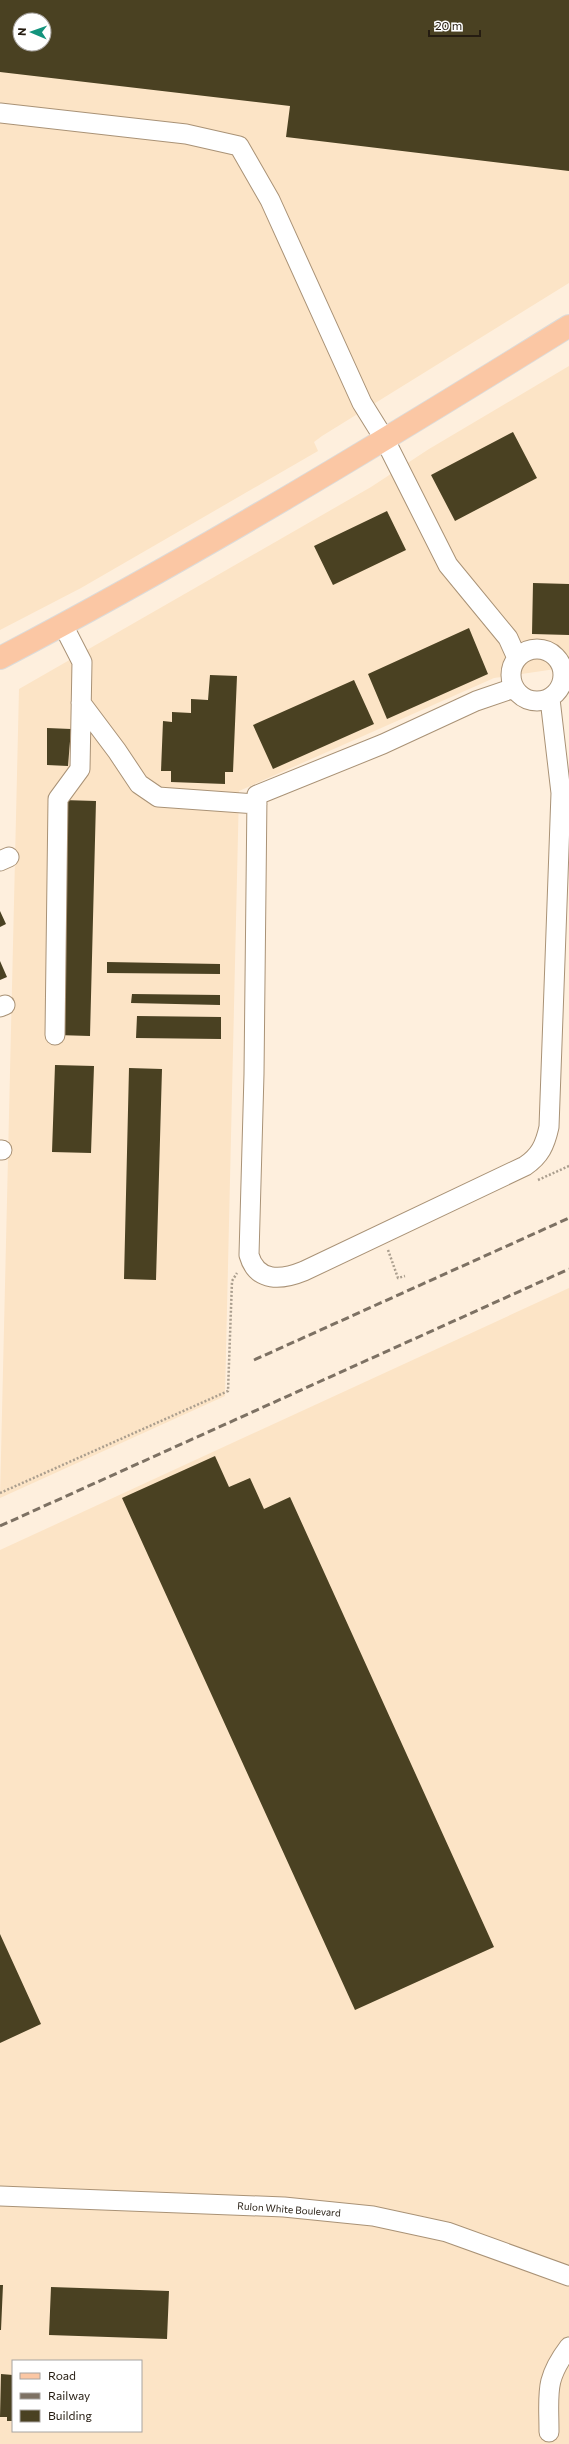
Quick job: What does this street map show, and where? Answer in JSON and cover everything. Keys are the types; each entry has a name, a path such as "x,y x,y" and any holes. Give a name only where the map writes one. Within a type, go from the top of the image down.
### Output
{"main road":[{"path":"0,658 196,552 385,440 569,326"}],"street":[{"path":"0,113 186,134 239,146 270,200 362,403 385,440 448,565 508,638 517,658"},
{"path":"55,1035 58,799 80,769 82,662 63,625"},
{"path":"534,649 544,649 559,660 566,679 556,694 550,699 540,702 529,701 520,696 514,688 511,678 512,667 517,658 524,652 534,649"},
{"path":"514,688 476,701 383,744 257,795 254,1074 249,1255 251,1262 260,1273 271,1278 283,1278 304,1271 525,1166 535,1160 543,1147 549,1127 561,792 550,699"},
{"path":"81,703 117,751 139,784 158,797 257,804"},
{"name":"Rulon White Boulevard","path":"0,2196 284,2207 373,2216 447,2232 569,2276"},
{"path":"550,2438 550,2381 555,2366 569,2347"},
{"path":"550,2438 559,2406 562,2382 569,2370"}],"path":[{"path":"531,1183 569,1166"},
{"path":"380,1250 394,1244"},
{"path":"387,1248 398,1278 404,1276"},
{"path":"235,1268 240,1277"},
{"path":"0,1493 228,1391 232,1281 237,1272"}],"shaded area":[{"path":"0,0 569,0 569,283 322,436 314,442 318,451 81,588 0,630"},
{"path":"569,366 569,667 494,678 239,791 225,1396 0,1498 19,689 371,487 429,449"},
{"path":"569,1288 569,2444 0,2444 0,1550"}],"building":[{"path":"0,0 569,0 569,171 286,137 290,106 0,72"},
{"path":"513,432 537,478 455,521 431,475"},
{"path":"387,511 406,550 333,585 314,546"},
{"path":"533,583 569,584 569,635 532,634"},
{"path":"469,628 488,674 387,719 368,674"},
{"path":"210,675 237,676 233,772 225,772 225,784 171,782 171,771 161,771 163,721 172,722 172,712 191,713 191,699 208,700"},
{"path":"354,680 374,724 273,769 253,725"},
{"path":"47,728 71,729 68,766 47,765"},
{"path":"63,800 96,801 90,1036 57,1035"},
{"path":"0,911 6,924 0,927"},
{"path":"0,961 7,977 0,980"},
{"path":"107,962 220,964 220,974 107,973"},
{"path":"132,994 220,995 220,1005 131,1003"},
{"path":"137,1016 221,1017 221,1039 136,1038"},
{"path":"55,1065 94,1066 91,1153 52,1152"},
{"path":"129,1068 162,1069 156,1280 124,1279"},
{"path":"215,1456 229,1487 250,1478 264,1509 290,1497 494,1947 355,2010 122,1498"},
{"path":"0,1934 41,2024 0,2043"},
{"path":"0,2285 3,2285 1,2330 0,2330"},
{"path":"51,2287 169,2291 167,2339 49,2335"},
{"path":"1,2374 12,2375 12,2421 7,2421 7,2417 0,2417"}],"railway":[{"path":"254,1360 569,1218"},
{"path":"0,1526 569,1269"}]}
